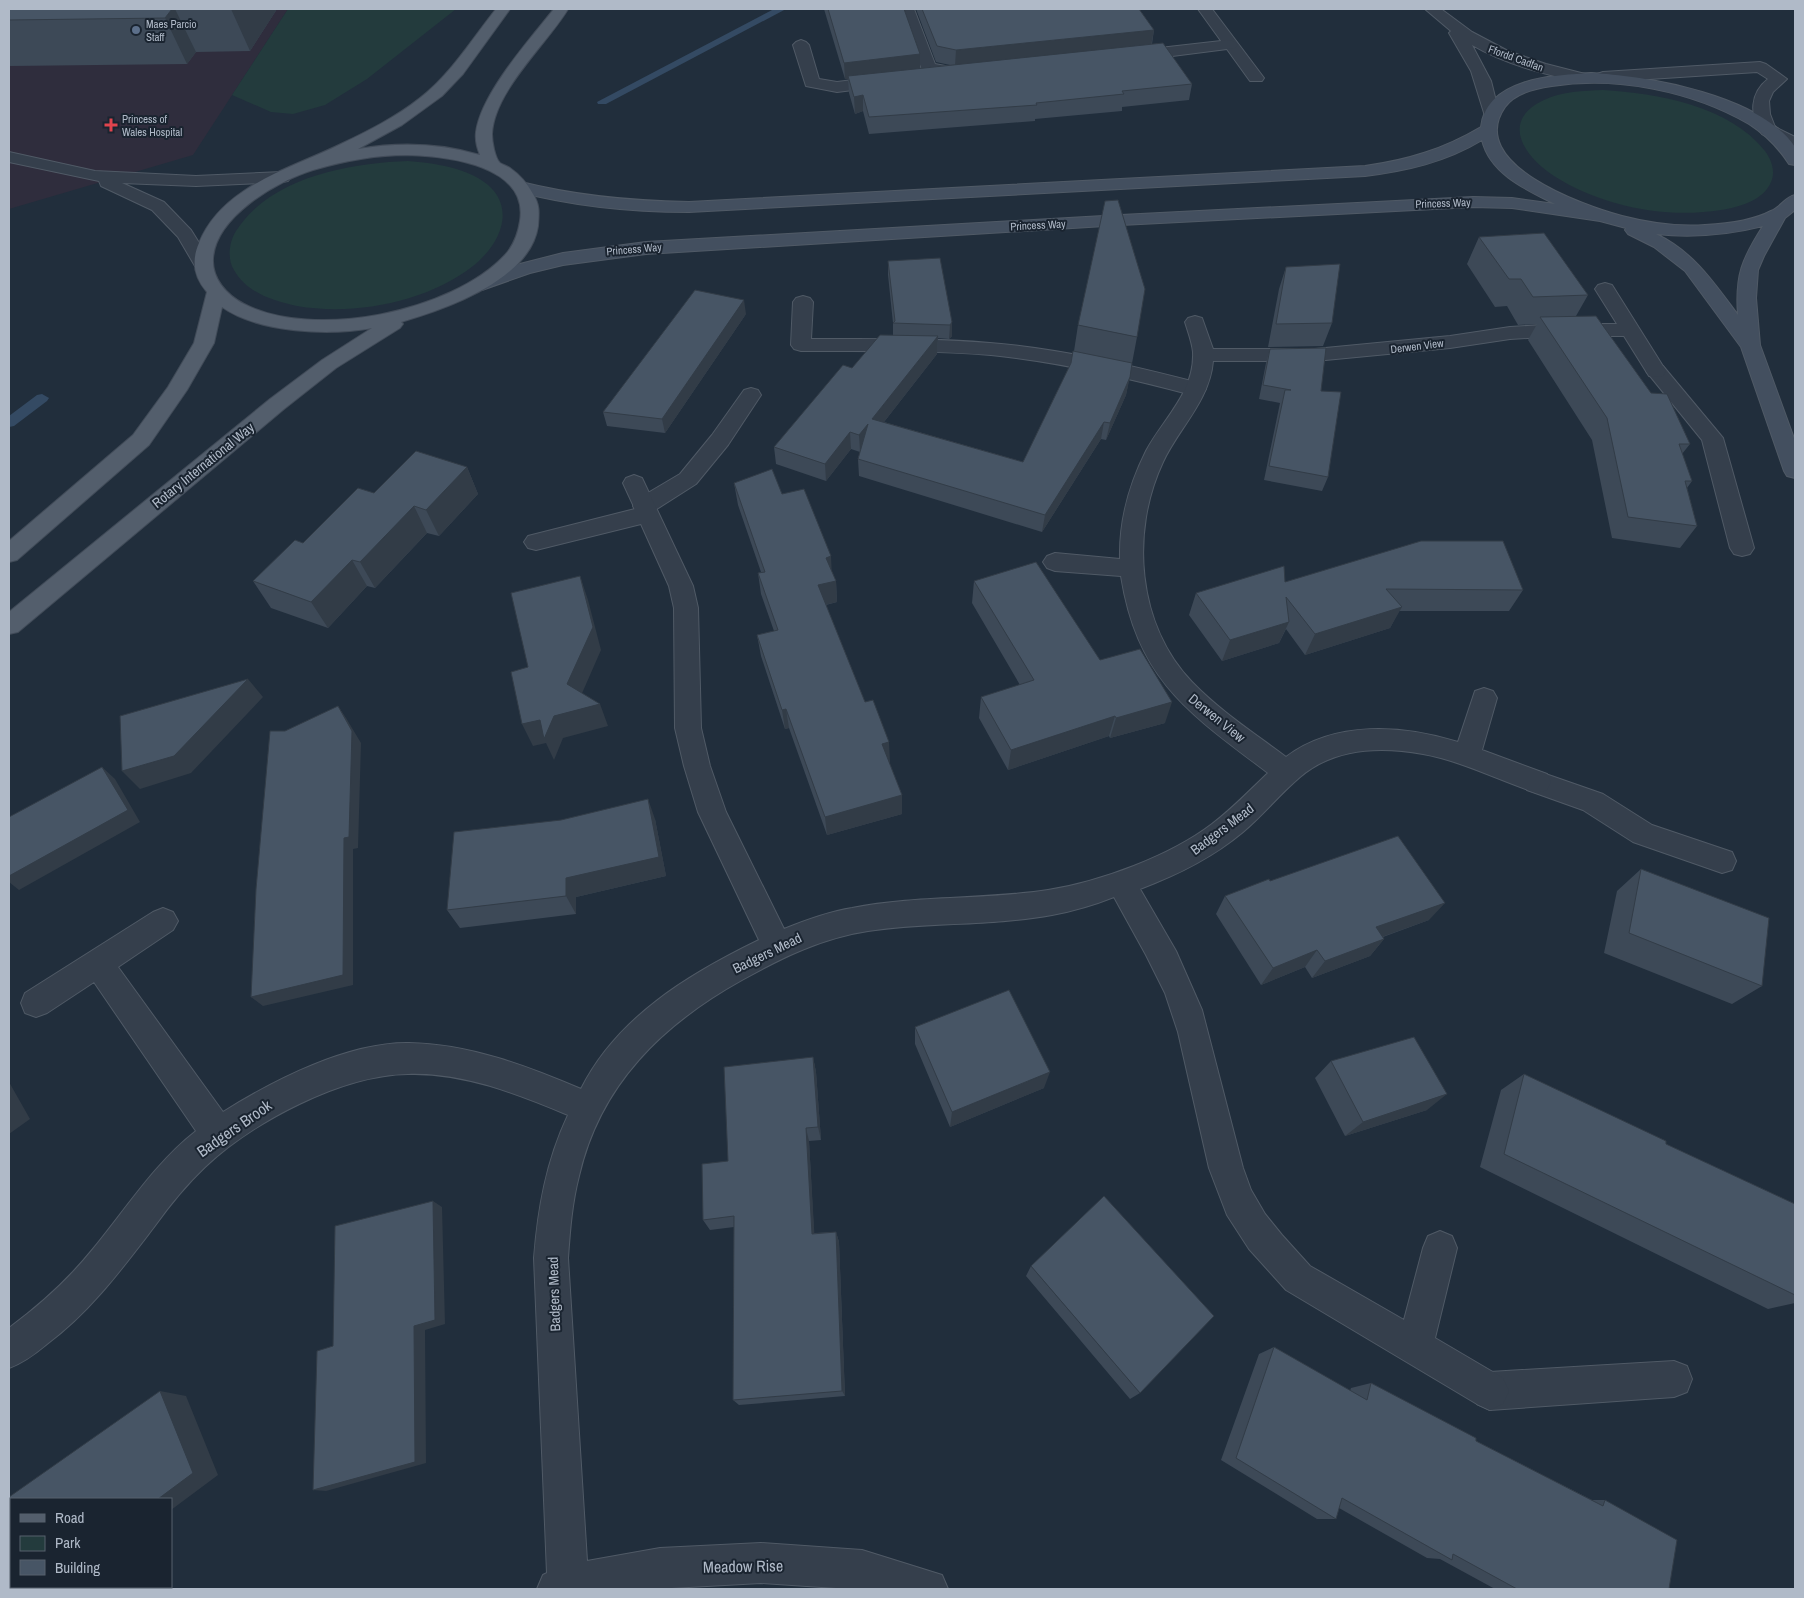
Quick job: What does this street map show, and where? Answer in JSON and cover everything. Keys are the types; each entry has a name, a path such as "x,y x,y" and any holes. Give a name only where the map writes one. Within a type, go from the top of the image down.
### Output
{"main road":[{"path":"312,165 351,155 390,150 428,150 462,156 492,165 508,175 521,187 531,209 528,234 511,260 482,284 446,302 404,316 348,326 293,325 247,314 216,294 206,278 202,262 208,238 224,216 249,194 370,136 428,100 463,62 503,9"},
{"path":"492,165 485,146 484,132 487,118 503,88 561,9"},
{"path":"9,554 141,440 177,390 204,343 216,294"},
{"name":"Rotary International Way","path":"9,625 329,364 404,316"}],"street":[{"path":"907,9 928,67 955,73"},
{"name":"Ffordd Cadfan","path":"1432,9 1454,28 1502,55 1583,78"},
{"path":"1205,10 1256,78"},
{"name":"Ffordd Cadfan","path":"1454,28 1472,56 1485,83 1490,121"},
{"path":"801,45 812,83 837,86 896,80"},
{"path":"1116,58 1230,45"},
{"path":"521,187 550,196 611,205 689,207 1365,171 1395,167 1434,157 1467,143 1490,121 1506,97 1526,86 1561,79 1760,67 1779,79 1765,90 1761,98 1760,108 1769,130 1792,153 1795,160"},
{"path":"916,78 983,70"},
{"path":"1603,77 1647,82 1692,93 1734,110 1795,143"},
{"name":"Princess Way","path":"1490,121 1496,156 1521,179 1557,199 1604,217 1661,243 1692,267 1751,346"},
{"path":"9,157 95,176 196,181 282,177"},
{"path":"95,176 158,206 185,234 202,262"},
{"name":"Princess Way","path":"482,284 523,269 600,253 766,240 1347,207 1473,202 1521,204 1604,217 1648,227 1695,230 1739,228 1788,209"},
{"name":"Princess Way","path":"1788,209 1756,253 1749,270 1747,297 1751,346 1795,471"},
{"path":"1605,289 1656,371 1712,438 1742,548"},
{"path":"803,302 801,345 950,346 1017,352 1137,373 1196,389"},
{"name":"Derwen View","path":"1195,322 1203,355 1196,389 1157,452 1146,476 1138,501 1131,534 1131,568 1135,597 1145,629 1159,656 1180,686 1203,709 1287,773"},
{"name":"Derwen View","path":"1203,355 1315,355 1366,352 1510,333 1558,330 1631,330"},
{"path":"536,542 642,501 688,479 720,440 750,395"},
{"path":"642,501 681,586 686,608 688,728 697,766 712,812 776,945"},
{"path":"1055,562 1131,568"},
{"path":"1467,757 1484,698"},
{"name":"Badgers Mead","path":"563,1587 552,1258 554,1217 560,1182 571,1145 588,1108 612,1066 642,1034 675,1004 706,983 776,945 816,930 867,918 1045,904 1121,883 1167,867 1203,846 1232,825 1287,773 1317,752 1359,741 1410,742 1467,757 1593,802 1643,834 1722,861"},
{"path":"1121,883 1172,971 1187,1011 1199,1054 1220,1151 1234,1191 1252,1224 1274,1255 1298,1278 1490,1391 1674,1379"},
{"path":"36,1003 163,921"},
{"path":"98,963 219,1135"},
{"name":"Badgers Brook","path":"9,1350 43,1326 76,1295 183,1165 219,1135 264,1105 312,1082 354,1066 386,1059 420,1059 458,1064 503,1075 544,1089 588,1108"},
{"path":"1415,1347 1440,1248"},
{"name":"Meadow Rise","path":"563,1587 660,1568 761,1563 862,1570 928,1589"}],"shaded area":[{"name":"Princess of Wales Hospital","path":"9,9 288,9 193,155 9,209"}],"green space":[{"path":"288,9 456,9 367,79 325,105 293,114 271,112 232,95"},
{"path":"1603,90 1646,94 1669,99 1713,113 1733,123 1750,136 1765,151 1769,158 1773,174 1767,189 1750,202 1735,207 1721,210 1678,213 1634,208 1613,202 1592,195 1554,176 1533,158 1526,148 1521,138 1520,128 1523,118 1531,108 1551,97 1573,92"},
{"path":"408,161 447,166 462,171 485,183 496,193 503,217 500,230 494,243 485,255 473,266 434,289 412,297 390,303 342,309 319,309 288,304 261,295 239,278 230,261 230,245 236,231 251,213 269,198 313,176 361,165"}],"building":[{"path":"9,9 172,9 165,18 9,20"},
{"path":"828,9 904,9 920,54 844,63"},
{"path":"922,9 1139,9 1154,30 956,50 937,46"},
{"path":"1163,43 1192,84 1122,91 1124,94 1036,103 1037,105 869,117 863,95 854,97 848,76"},
{"path":"1118,200 1145,289 1137,337 1078,325 1105,201"},
{"path":"1544,233 1588,295 1533,297 1521,279 1509,279 1479,237"},
{"path":"940,258 952,322 950,325 893,323 895,321 888,261"},
{"path":"1340,264 1332,323 1276,324 1286,267"},
{"path":"695,290 744,300 662,419 603,412"},
{"path":"1596,316 1651,393 1667,394 1690,444 1679,444 1692,481 1685,481 1697,526 1628,517 1607,418 1540,317"},
{"path":"880,335 938,336 872,419 1023,462 1071,363 1073,351 1132,363 1130,377 1110,423 1104,422 1045,515 858,459 868,424 859,435 850,432 825,464 774,447 843,365 852,368"},
{"path":"1326,348 1321,391 1341,392 1328,477 1269,466 1285,390 1291,390 1263,385 1270,349"},
{"path":"416,451 467,467 426,510 414,506 360,562 352,560 311,602 253,581 295,540 303,543 358,488 374,493"},
{"path":"772,469 782,494 804,489 831,556 826,558 836,581 818,585 865,702 873,700 889,742 882,744 902,795 825,817 786,709 782,710 757,635 778,630 758,573 765,572 734,483"},
{"path":"1421,541 1503,541 1523,590 1386,589 1402,607 1315,634 1286,597 1289,622 1230,640 1196,593 1284,566 1285,582"},
{"path":"1036,562 1100,660 1140,649 1172,702 1116,718 1115,716 1011,750 981,697 1034,680 974,581"},
{"path":"580,576 593,627 567,684 600,704 554,716 544,739 540,720 522,724 511,672 528,667 511,593"},
{"path":"248,679 174,756 122,771 120,716"},
{"path":"338,706 352,731 349,837 344,838 343,975 251,997 256,889 270,731 285,731"},
{"path":"102,767 128,810 9,876 9,817"},
{"path":"648,799 659,857 566,878 566,896 447,910 454,832 561,820"},
{"path":"1398,836 1445,903 1376,927 1384,939 1325,961 1317,950 1273,968 1225,896 1269,879 1270,881"},
{"path":"1641,869 1769,918 1762,986 1629,933"},
{"path":"1009,990 1050,1072 952,1112 915,1027"},
{"path":"1414,1037 1447,1094 1363,1122 1331,1061"},
{"path":"813,1057 818,1127 806,1128 812,1234 836,1232 842,1391 733,1400 734,1216 703,1220 702,1164 728,1161 724,1067"},
{"path":"1524,1074 1666,1141 1666,1144 1795,1204 1795,1295 1504,1154"},
{"path":"1104,1196 1214,1316 1140,1393 1031,1266"},
{"path":"433,1201 435,1320 414,1326 415,1462 313,1490 317,1351 333,1346 335,1226"},
{"path":"1274,1347 1367,1400 1371,1383 1476,1438 1476,1441 1603,1506 1605,1500 1677,1540 1669,1589 1517,1589 1453,1554 1452,1560 1342,1498 1336,1519 1236,1458"},
{"path":"160,1391 193,1473 159,1498 10,1498 9,1583 9,1497"}],"waterway":[{"path":"602,102 781,9"},
{"path":"9,423 42,398"}],"place":[{"name":"Maes Parcio Staff","path":"136,30"},
{"name":"Princess of Wales Hospital","path":"111,125"}]}
